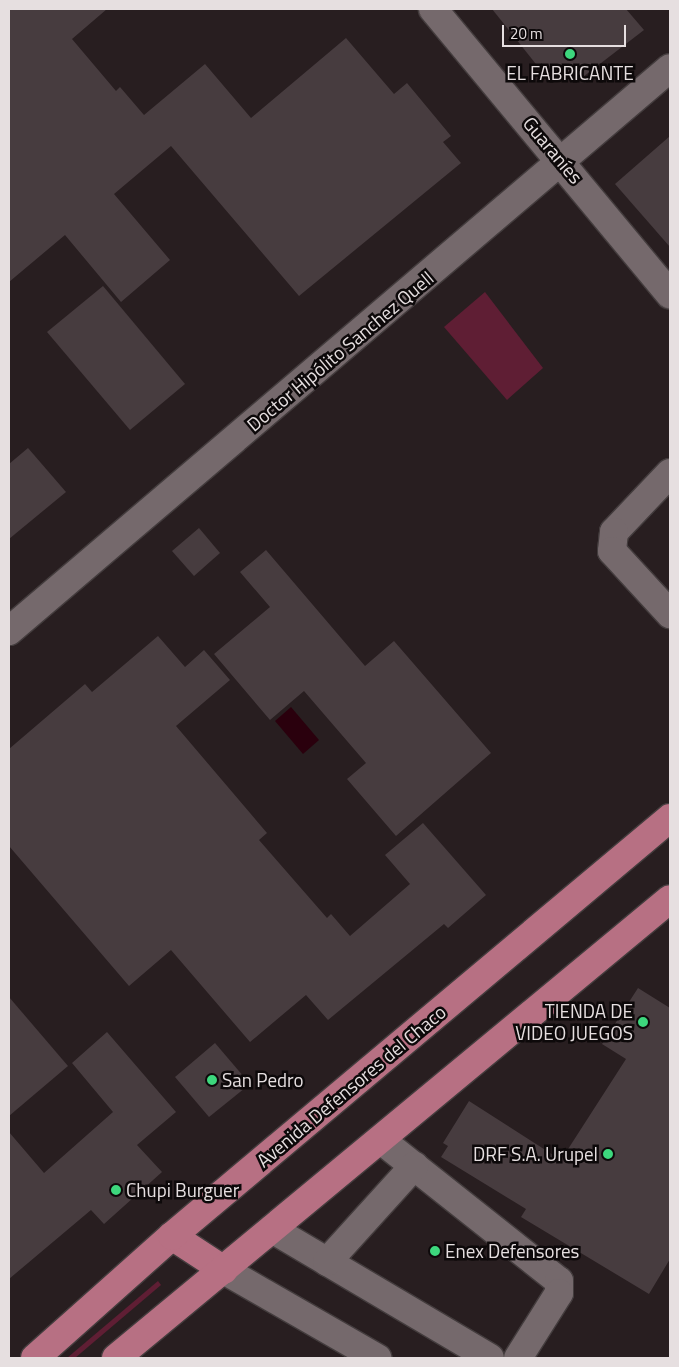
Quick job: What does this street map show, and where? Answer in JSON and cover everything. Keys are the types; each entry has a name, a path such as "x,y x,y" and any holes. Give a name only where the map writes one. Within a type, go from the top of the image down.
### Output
{"highway":[{"name":"Avenida Defensores del Chaco","path":"35,1358 172,1236 670,818"},
{"path":"116,1358 670,899"},
{"path":"172,1236 224,1270"}],"street":[{"name":"Guaraníes","path":"433,9 564,162 670,294"},
{"name":"Doctor Hipólito Sanchez Quell","path":"9,631 564,162 670,68"},
{"path":"670,473 614,532 612,551 670,614"},
{"path":"381,1140 559,1281 559,1293 518,1358"},
{"path":"327,1262 414,1166"},
{"path":"272,1229 490,1358"},
{"path":"224,1270 377,1358"}],"shaded area":[{"path":"485,292 543,368 507,400 444,327"},
{"path":"291,707 319,740 303,754 275,721"},
{"path":"158,1281 161,1285 75,1358 67,1358"}],"building":[{"path":"9,9 107,9 72,39 116,91 120,87 144,115 205,64 251,118 346,38 394,94 407,83 451,136 443,142 461,163 299,296 171,146 114,194 170,260 121,302 65,235 9,282"},
{"name":"EL FABRICANTE","path":"492,9 626,9 644,30 579,80 547,78"},
{"path":"670,136 670,247 615,184"},
{"path":"103,286 185,384 130,430 47,332"},
{"path":"28,448 66,492 9,539 9,464"},
{"path":"199,528 220,553 194,576 172,551"},
{"path":"266,550 365,666 394,641 491,753 396,836 347,779 366,763 304,691 270,720 214,654 270,607 240,572"},
{"path":"158,636 185,667 204,650 230,680 176,726 267,833 259,840 327,918 331,914 350,936 410,884 385,855 423,823 486,895 448,928 444,924 328,1020 306,995 250,1042 171,950 129,986 9,846 9,749 85,684 92,692"},
{"path":"638,988 670,1008 670,1259 649,1294 521,1217 526,1209 441,1157 448,1146 443,1143 469,1101 561,1160 626,1059 602,1044"},
{"path":"9,997 68,1066 9,1116"},
{"path":"107,1032 176,1112 137,1145 162,1172 104,1224 91,1210 9,1279 9,1132 44,1173 113,1112 72,1063"},
{"name":"San Pedro","path":"215,1043 250,1084 209,1117 175,1077"}],"place":[{"name":"EL FABRICANTE","path":"570,54"},
{"name":"TIENDA DE VIDEO JUEGOS","path":"643,1022"},
{"name":"San Pedro","path":"212,1080"},
{"name":"DRF S.A. Urupel","path":"608,1154"},
{"name":"Chupi Burguer","path":"116,1190"},
{"name":"Enex Defensores","path":"435,1251"}]}
